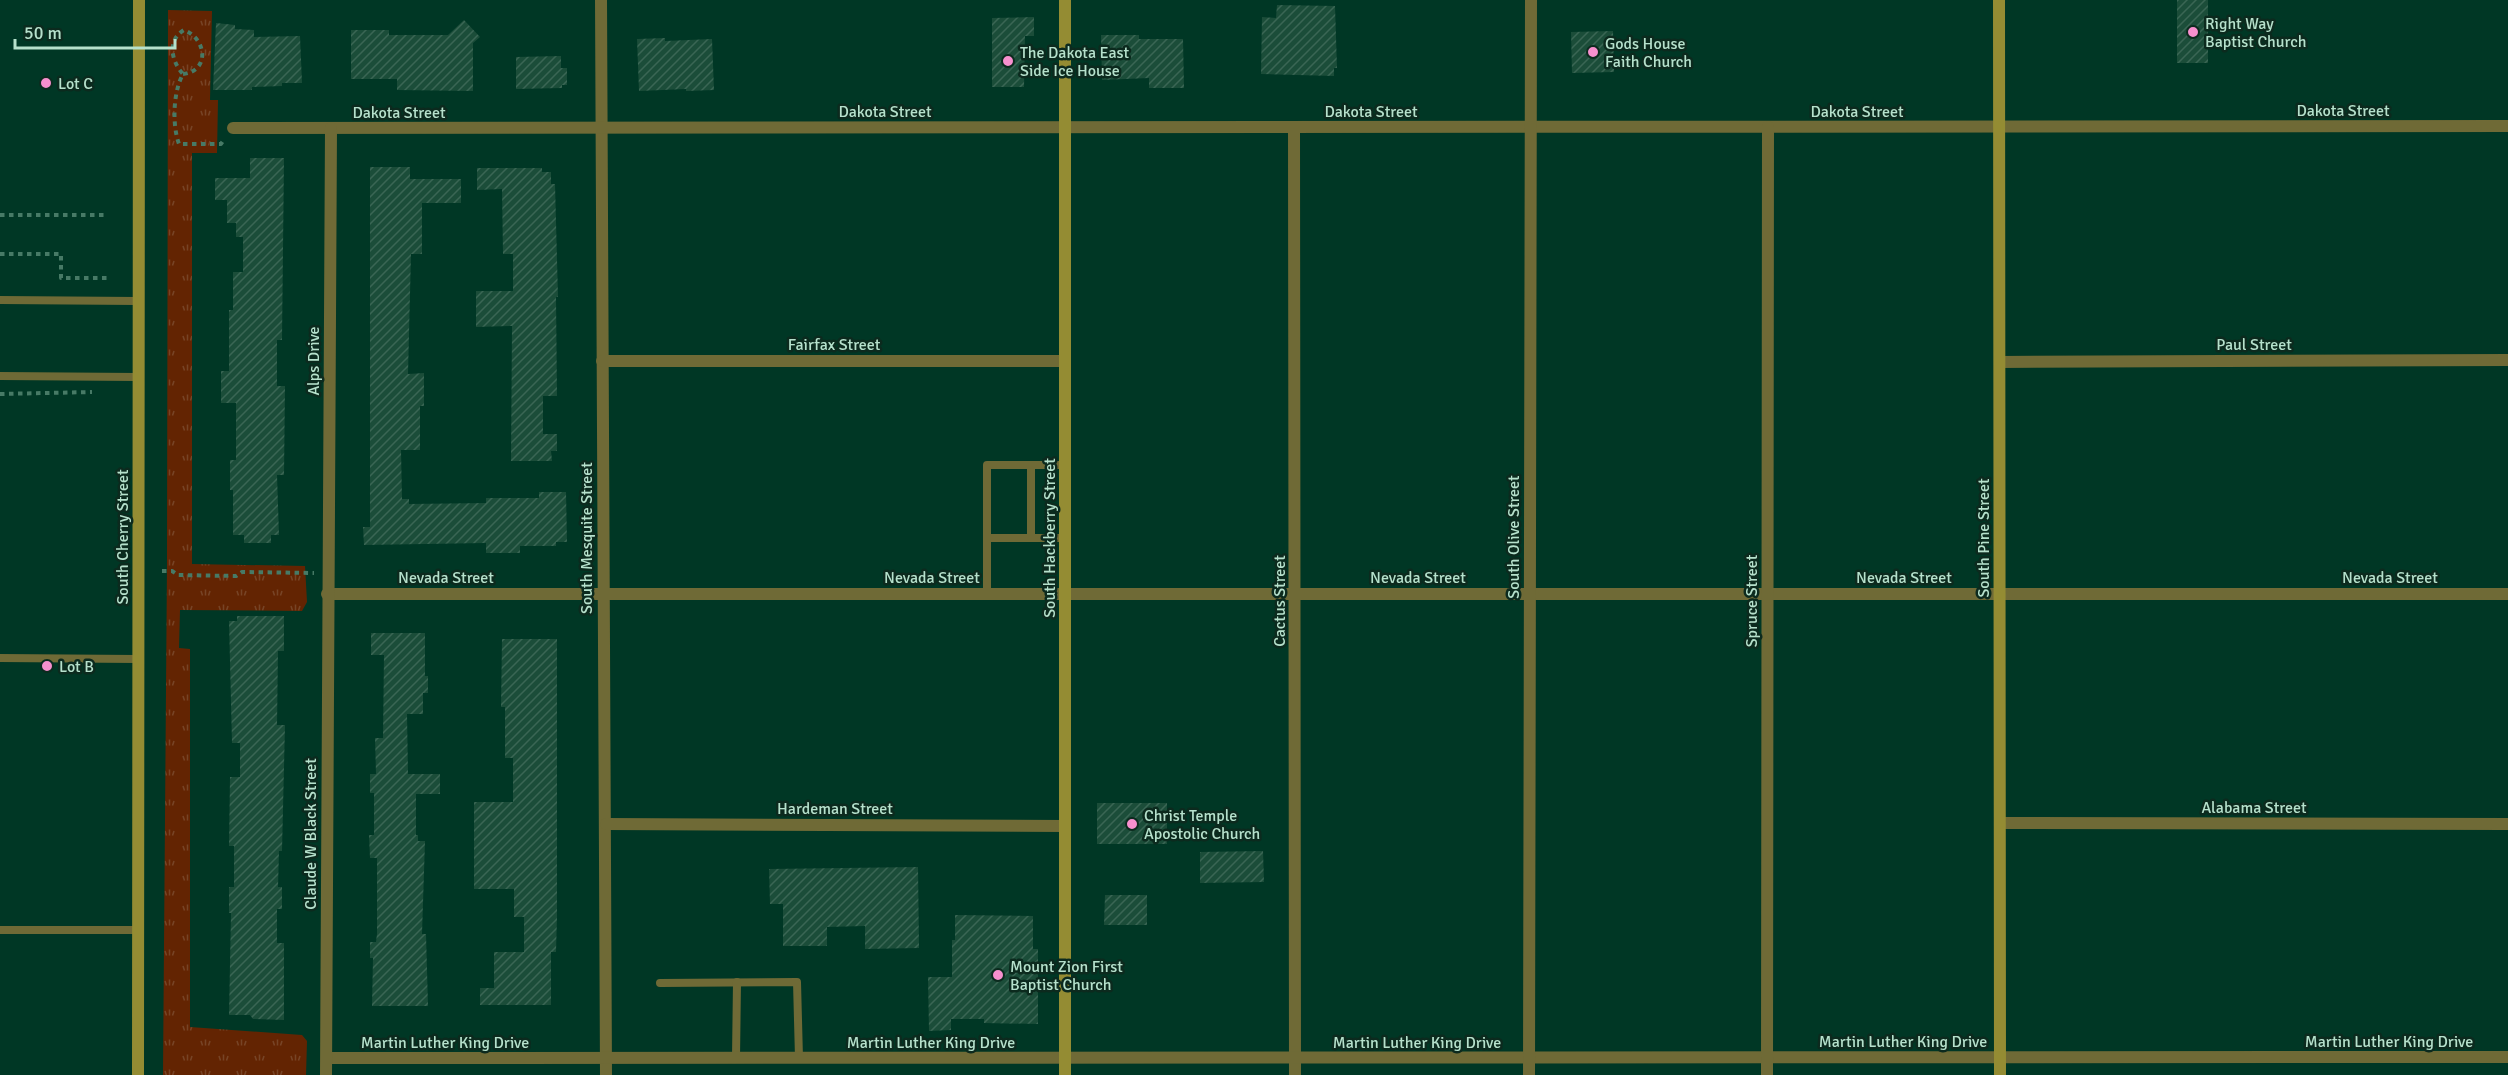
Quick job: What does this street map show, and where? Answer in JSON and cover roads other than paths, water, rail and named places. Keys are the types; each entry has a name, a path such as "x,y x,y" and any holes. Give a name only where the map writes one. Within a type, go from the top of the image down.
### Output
{"street":[{"name":"South Cherry Street","path":"138,1075 139,0"},
{"name":"South Mesquite Street","path":"601,0 606,1075"},
{"name":"South Hackberry Street","path":"1065,0 1065,1075"},
{"name":"South Olive Street","path":"1529,1075 1531,0"},
{"name":"South Pine Street","path":"1999,0 2000,1075"},
{"name":"Dakota Street","path":"233,128 2508,126"},
{"name":"Cactus Street","path":"1294,127 1295,1075"},
{"name":"Spruce Street","path":"1767,1075 1768,127"},
{"name":"Alps Drive","path":"327,594 331,128"},
{"name":"Fairfax Street","path":"602,361 1065,360"},
{"name":"Paul Street","path":"2000,362 2508,360"},
{"name":"Nevada Street","path":"327,594 2508,594"},
{"name":"Claude W Black Street","path":"326,1075 327,594"},
{"name":"Alabama Street","path":"2000,823 2508,824"},
{"name":"Hardeman Street","path":"606,824 1065,826"},
{"name":"Martin Luther King Drive","path":"327,1058 2508,1057"}],"lane":[{"path":"0,300 138,301"},
{"path":"0,376 138,377"},
{"path":"987,594 987,465 1065,465"},
{"path":"1031,465 1031,538"},
{"path":"987,538 1065,538"},
{"path":"0,658 138,660"},
{"path":"0,930 138,930"},
{"path":"736,1058 737,982"},
{"path":"660,983 797,982 799,1058"}],"place":[{"name":"Right Way Baptist Church","path":"2193,32"},
{"name":"Gods House Faith Church","path":"1593,52"},
{"name":"The Dakota East Side Ice House","path":"1008,61"},
{"name":"Lot C","path":"46,83"},
{"name":"Lot B","path":"47,666"},
{"name":"Christ Temple Apostolic Church","path":"1132,824"},
{"name":"Mount Zion First Baptist Church","path":"998,975"}]}
